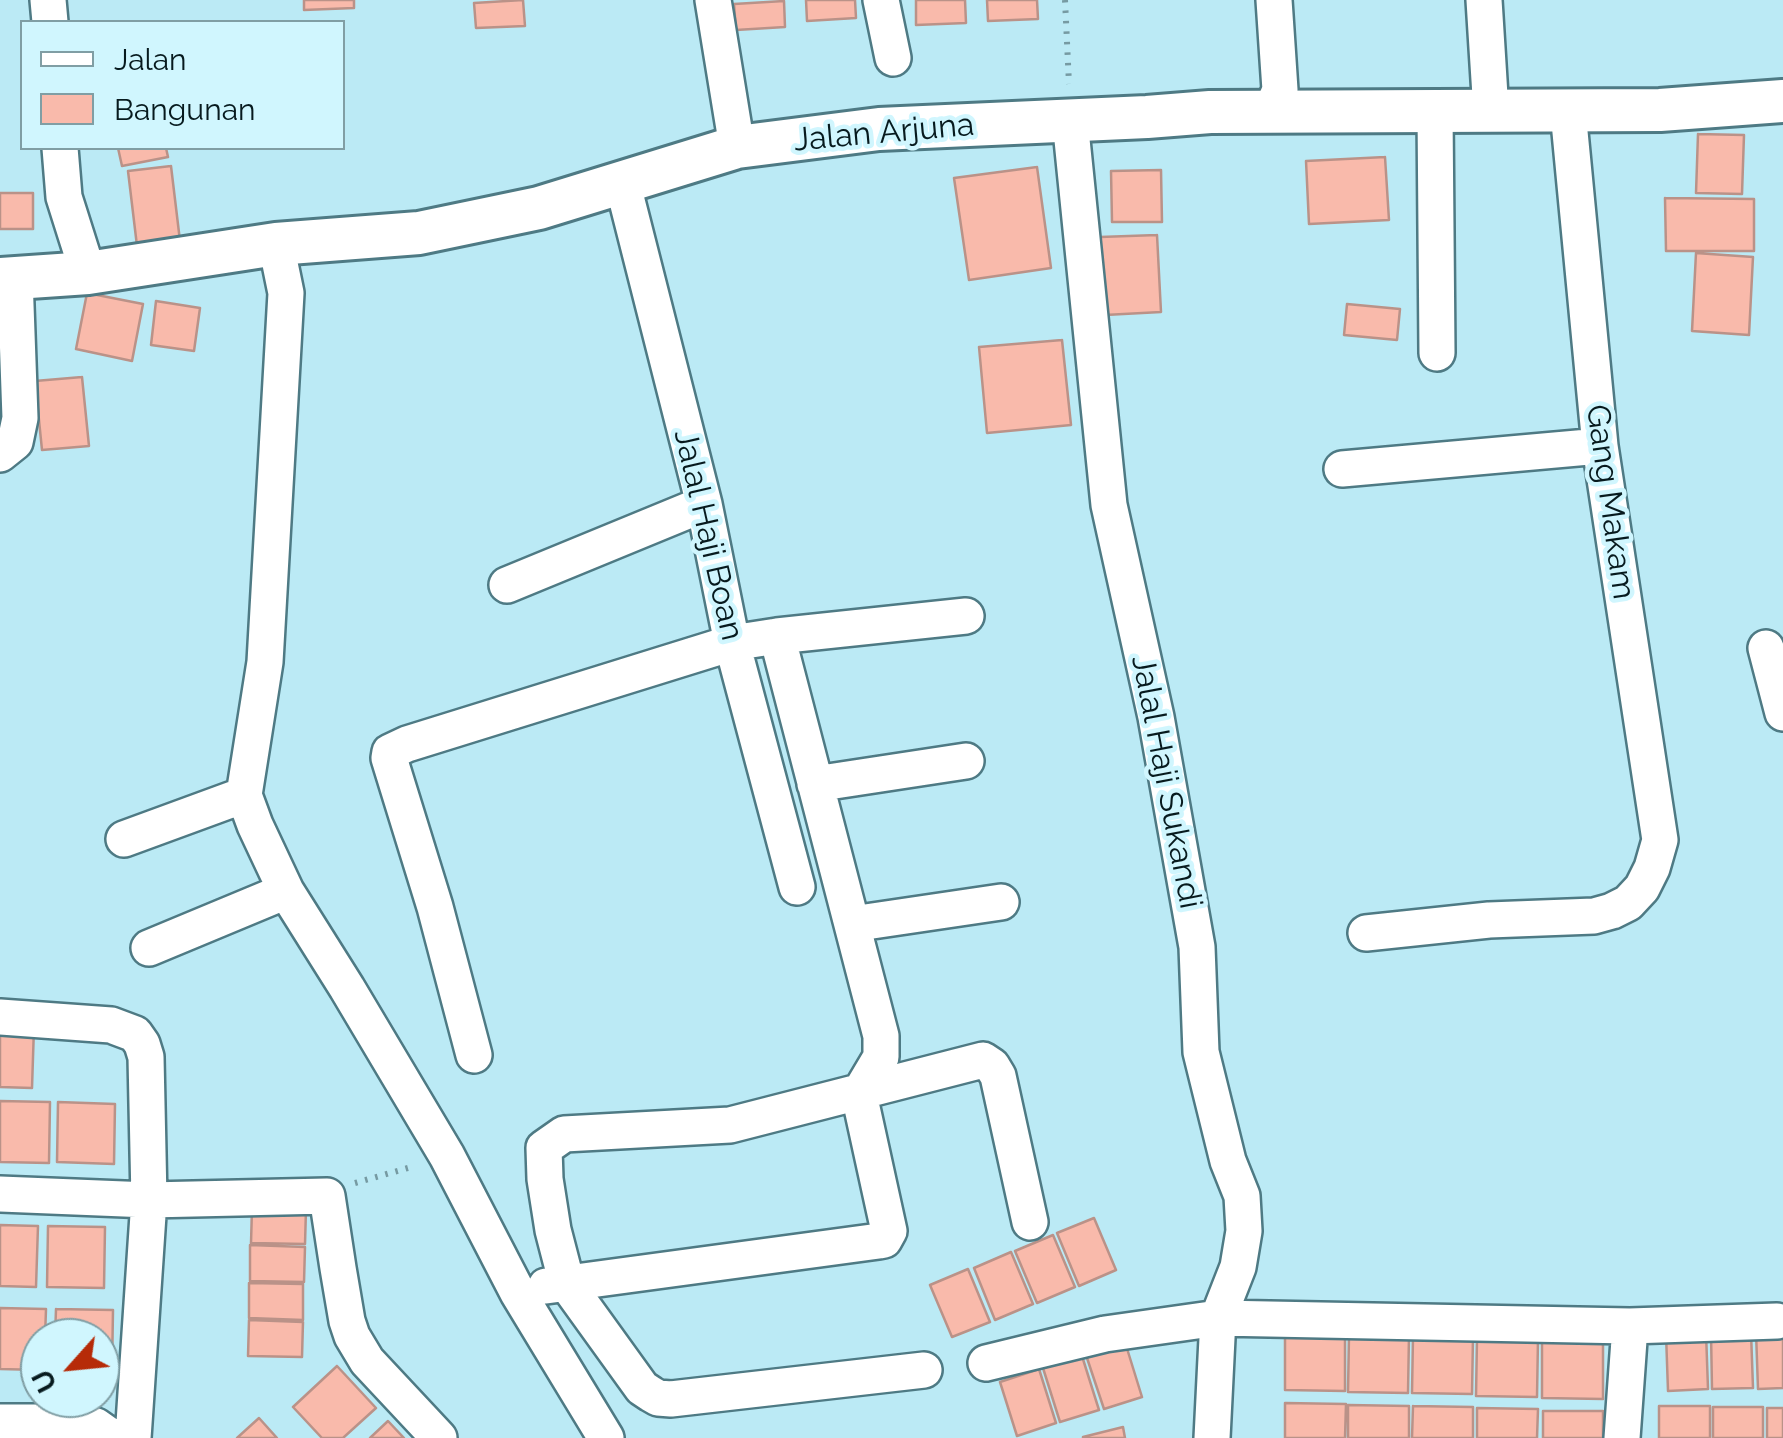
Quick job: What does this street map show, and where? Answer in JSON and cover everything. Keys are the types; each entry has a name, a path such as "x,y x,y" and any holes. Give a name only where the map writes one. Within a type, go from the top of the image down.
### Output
{"street":[{"path":"714,0 737,146"},
{"path":"881,0 893,58"},
{"path":"1272,111 1280,90 1274,0"},
{"path":"1484,0 1491,112"},
{"name":"Jalan Arjuna","path":"8,278 88,273 276,244 419,233 538,208 737,146 878,129 1210,112 1660,110 1783,101"},
{"path":"1435,111 1437,353"},
{"name":"Gang Makam","path":"1366,933 1489,920 1594,916 1628,903 1642,888 1660,840 1600,446 1568,111"},
{"name":"Jalal Haji Sukandi","path":"1070,120 1109,504 1156,716 1197,946 1201,1052 1228,1161 1242,1196 1244,1231 1238,1267 1218,1318 1212,1438"},
{"path":"60,150 64,198 88,273"},
{"name":"Jalal Haji Boan","path":"622,181 704,504 732,644 797,887"},
{"path":"276,244 286,293 265,662 244,795 286,891 447,1156 542,1288 642,1388 658,1398 671,1400 924,1370"},
{"path":"0,454 16,442 20,418 8,278"},
{"path":"1342,468 1600,446"},
{"path":"507,585 704,504"},
{"path":"474,1055 390,752 732,644 966,616"},
{"path":"542,1288 884,1240 890,1228 859,1094 881,1058 881,1036 777,636"},
{"path":"1766,648 1783,713"},
{"path":"816,784 966,760"},
{"path":"124,839 244,795"},
{"path":"149,948 286,891"},
{"path":"852,924 1001,902"},
{"path":"0,1017 111,1025 136,1034 142,1044 146,1057 149,1200 133,1438"},
{"path":"606,1438 542,1288 554,1230 544,1148 564,1134 730,1125 978,1061 988,1063 998,1076 1030,1222"},
{"path":"0,1194 149,1200 327,1196 352,1336 367,1360 439,1438"},
{"path":"986,1363 1104,1334 1218,1318 1630,1326 1777,1321"},
{"path":"1622,1438 1630,1326"},
{"path":"0,1422 84,1422 113,1438"}],"path":[{"path":"1065,0 1070,120"},
{"path":"327,1196 366,1178 447,1156"}],"building":[{"path":"304,0 354,0 354,8 304,10"},
{"path":"523,0 525,26 476,28 474,3"},
{"path":"806,0 855,0 856,18 807,21"},
{"path":"916,0 965,0 966,23 916,25"},
{"path":"987,0 1037,0 1038,19 988,21"},
{"path":"784,1 785,27 736,30 734,4"},
{"path":"1698,134 1744,135 1742,194 1696,193"},
{"path":"118,150 166,150 168,157 122,166"},
{"path":"1385,157 1389,220 1309,224 1306,161"},
{"path":"171,166 180,241 137,246 128,171"},
{"path":"1037,167 1051,268 969,280 954,178"},
{"path":"1161,170 1162,222 1112,222 1111,171"},
{"path":"0,193 33,193 33,229 0,229"},
{"path":"1665,198 1754,199 1754,251 1666,251"},
{"path":"1157,235 1161,312 1105,315 1100,237"},
{"path":"1696,253 1753,257 1749,335 1692,331"},
{"path":"87,293 143,304 132,361 76,349"},
{"path":"156,301 200,308 194,351 151,345"},
{"path":"1347,304 1400,309 1397,340 1344,335"},
{"path":"1062,340 1071,425 987,433 979,347"},
{"path":"82,377 89,446 42,450 35,381"},
{"path":"0,1026 34,1027 32,1088 0,1087"},
{"path":"0,1101 50,1102 49,1163 0,1162"},
{"path":"58,1102 115,1104 114,1164 57,1162"},
{"path":"252,1208 306,1209 305,1244 251,1243"},
{"path":"1094,1218 1116,1270 1079,1286 1057,1233"},
{"path":"0,1225 38,1226 36,1287 0,1286"},
{"path":"48,1226 105,1227 104,1288 47,1287"},
{"path":"1053,1235 1075,1287 1037,1303 1015,1251"},
{"path":"250,1245 305,1247 304,1282 250,1281"},
{"path":"1011,1252 1033,1304 995,1320 974,1268"},
{"path":"968,1269 990,1322 952,1337 930,1285"},
{"path":"249,1283 303,1284 303,1320 249,1318"},
{"path":"0,1308 46,1309 46,1318 20,1318 20,1370 0,1369"},
{"path":"56,1309 113,1310 113,1318 56,1318"},
{"path":"249,1320 303,1322 302,1357 248,1356"},
{"path":"1783,1331 1783,1388 1758,1389 1756,1332"},
{"path":"1706,1332 1708,1389 1668,1391 1666,1334"},
{"path":"1751,1332 1753,1388 1712,1389 1711,1333"},
{"path":"1285,1333 1345,1334 1345,1391 1285,1390"},
{"path":"1349,1335 1409,1335 1408,1393 1348,1392"},
{"path":"1413,1336 1473,1337 1472,1394 1412,1393"},
{"path":"1477,1338 1538,1339 1537,1397 1476,1396"},
{"path":"1542,1340 1603,1341 1603,1399 1542,1398"},
{"path":"1125,1342 1142,1397 1104,1409 1086,1355"},
{"path":"1082,1356 1099,1410 1060,1422 1043,1368"},
{"path":"337,1366 376,1408 343,1438 322,1438 293,1407"},
{"path":"1039,1369 1056,1423 1017,1436 1000,1382"},
{"path":"1285,1403 1346,1404 1345,1438 1285,1438"},
{"path":"1348,1405 1409,1406 1409,1438 1348,1438"},
{"path":"1413,1406 1473,1407 1473,1438 1412,1438"},
{"path":"1659,1406 1710,1406 1710,1438 1659,1438"},
{"path":"1713,1407 1763,1407 1763,1438 1713,1438"},
{"path":"1477,1408 1538,1409 1537,1438 1477,1438"},
{"path":"1767,1408 1783,1408 1783,1438 1767,1438"},
{"path":"1543,1411 1603,1411 1603,1438 1543,1438"},
{"path":"259,1418 277,1438 237,1438"},
{"path":"388,1421 404,1438 370,1438"},
{"path":"1123,1427 1125,1438 1083,1438 1083,1437"}]}
